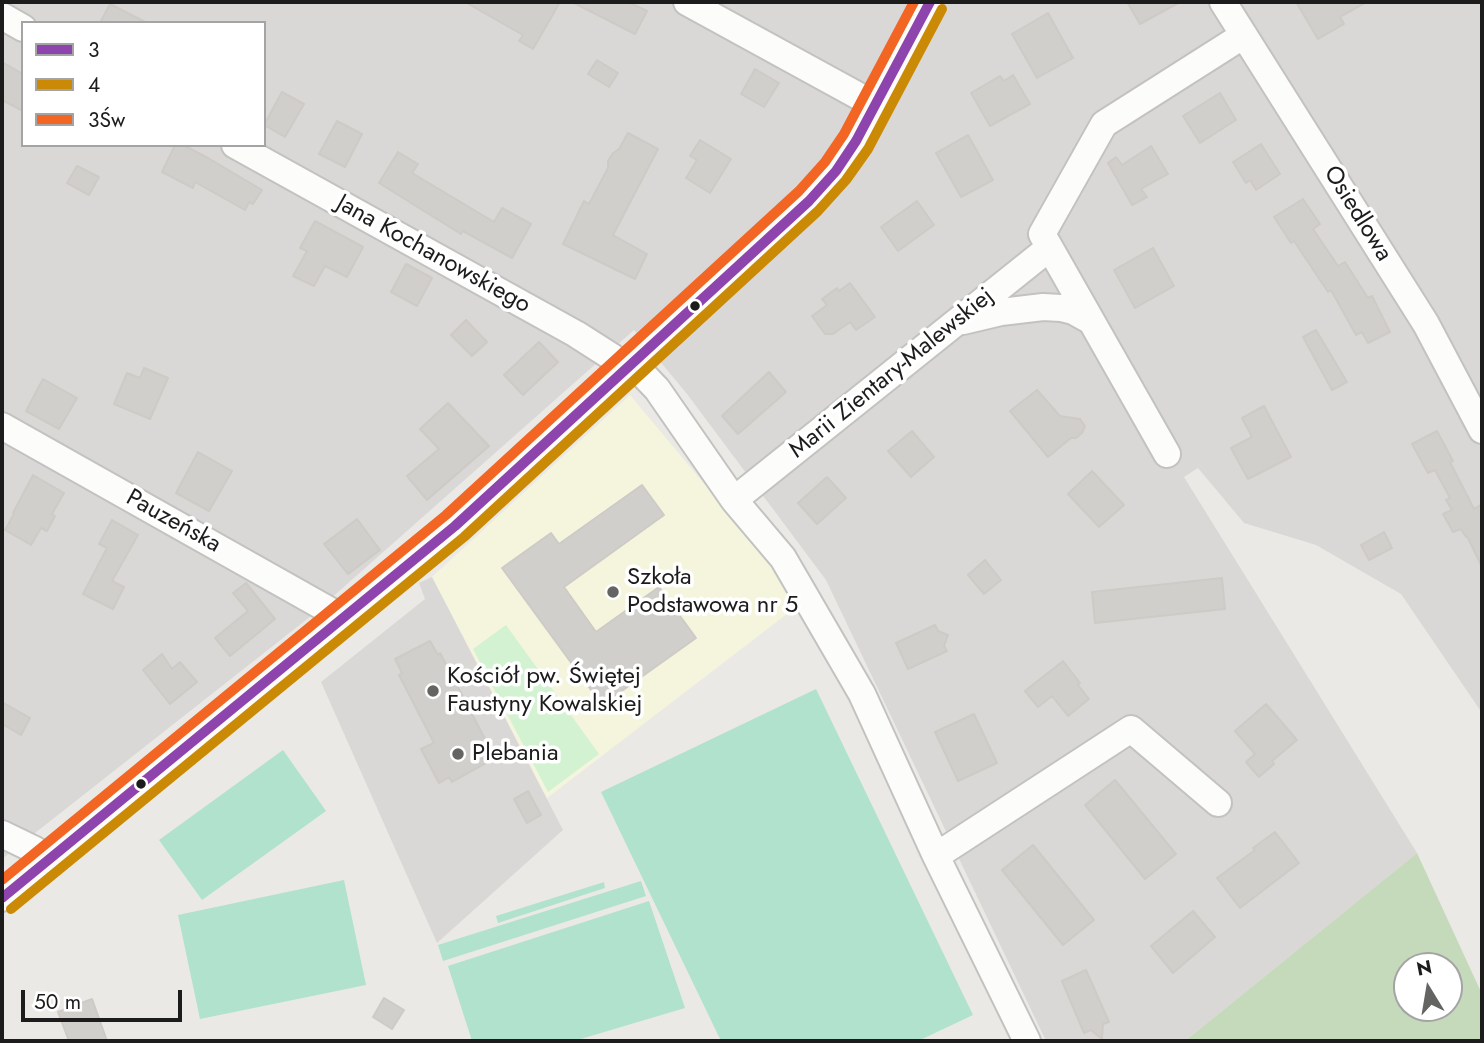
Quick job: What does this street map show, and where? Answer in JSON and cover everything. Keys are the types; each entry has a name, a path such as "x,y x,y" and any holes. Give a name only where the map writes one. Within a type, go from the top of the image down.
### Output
{"street":[{"path":"687,2 876,105"},
{"path":"2,898 456,526 809,201 836,171 849,151 930,2"},
{"name":"Osiedlowa","path":"1223,2 1426,324 1482,430"},
{"path":"2,16 21,27"},
{"path":"1167,454 1042,234 1104,124 1244,35"},
{"name":"Jana Kochanowskiego","path":"239,147 576,334 630,367"},
{"name":"Marii Zientary-Malewskiej","path":"734,500 1049,248"},
{"path":"954,324 1001,312 1043,307 1073,311 1091,321"},
{"path":"630,367 657,389 734,500 783,558 862,694 936,856 1027,1041"},
{"name":"Pauzeńska","path":"2,426 343,618"},
{"path":"936,856 1131,729 1218,803"},
{"path":"2,834 35,850 47,860"}],"shaded area":[{"path":"2,2 1482,2 1482,713 1401,594 1316,545 1244,523 1198,468 1184,477 1417,853 1185,1041 1046,1041 826,580 687,394 634,330 311,616 2,859"},
{"path":"564,256 630,289 612,325 546,292"},
{"name":"Szkoła Podstawowa nr 5","path":"630,395 772,565 796,607 547,798 432,577"},
{"path":"432,577 563,830 437,943 321,682 425,599 419,583"},
{"path":"1417,853 1463,952 1393,952 1393,1022 1463,1022 1463,953 1482,994 1482,1041 1185,1041"}],"green space":[{"path":"506,625 599,754 548,792 473,649"},
{"path":"816,689 973,1015 918,1041 721,1041 601,792"},
{"path":"283,750 326,811 202,900 159,840"},
{"path":"344,880 366,985 200,1019 178,915"},
{"path":"641,881 646,896 443,961 438,945"},
{"path":"604,882 605,888 498,923 496,916"},
{"path":"649,901 685,1008 574,1041 472,1041 448,966"}],"building":[{"path":"465,2 560,2 533,49 519,41 523,35"},
{"path":"572,2 628,2 647,11 635,34"},
{"path":"1127,2 1180,2 1140,24"},
{"path":"1296,2 1367,2 1340,17 1344,24 1318,39"},
{"path":"110,4 143,21 101,21"},
{"path":"1048,13 1073,58 1037,78 1012,34"},
{"path":"597,60 618,73 609,87 588,74"},
{"path":"2,62 21,73 21,110 2,100"},
{"path":"755,69 779,83 764,107 741,94"},
{"path":"1013,75 1030,104 990,126 971,93 1000,76 1004,81"},
{"path":"282,92 304,104 285,137 266,126"},
{"path":"1220,93 1236,120 1200,143 1183,116"},
{"path":"337,121 362,134 345,167 319,154"},
{"path":"628,133 658,149 613,235 647,254 635,279 563,244 584,201 589,204 608,168 608,161"},
{"path":"968,135 993,180 961,197 936,153"},
{"path":"700,140 731,159 710,193 686,178 697,160 690,156"},
{"path":"1261,144 1280,174 1256,190 1250,180 1246,183 1233,162"},
{"path":"1151,146 1168,174 1141,189 1147,197 1132,205 1108,163 1116,157 1122,165"},
{"path":"174,147 187,147 262,190 253,204 249,202 245,210 195,182 193,188 162,172"},
{"path":"398,152 418,164 412,173 494,222 502,208 531,224 512,258 463,231 461,234 379,183"},
{"path":"77,166 99,177 89,195 67,183"},
{"path":"1303,199 1320,224 1313,229 1338,266 1345,262 1368,298 1372,296 1390,332 1368,343 1362,332 1356,335 1331,290 1328,292 1294,241 1291,243 1274,217"},
{"path":"917,201 934,225 898,251 881,227"},
{"path":"315,221 363,247 347,277 325,266 314,286 293,276 307,251 300,248"},
{"path":"1153,248 1174,286 1135,308 1114,270"},
{"path":"406,264 432,278 417,306 391,292"},
{"path":"850,283 875,317 856,330 850,322 833,334 825,334 812,316 827,305 822,299 837,288 839,291"},
{"path":"466,320 487,342 472,356 451,335"},
{"path":"1316,330 1347,382 1332,390 1303,337"},
{"path":"539,342 558,362 523,395 504,375"},
{"path":"144,368 168,378 150,419 114,404 127,373 140,378"},
{"path":"769,372 786,392 738,434 722,416"},
{"path":"43,379 77,398 59,429 26,411"},
{"path":"1037,390 1060,416 1080,419 1085,426 1082,433 1071,438 1048,457 1010,411"},
{"path":"448,403 489,446 427,500 407,476 439,449 420,429"},
{"path":"1264,406 1291,457 1248,479 1231,448 1252,437 1242,418"},
{"path":"912,431 934,457 911,477 888,451"},
{"path":"1437,431 1474,509 1482,504 1482,567 1467,536 1461,529 1453,532 1443,514 1452,510 1446,500 1450,498 1435,470 1428,473 1412,444"},
{"path":"198,452 232,471 209,511 176,493"},
{"path":"1092,471 1124,505 1099,527 1068,494"},
{"path":"33,475 64,493 52,514 55,516 47,531 41,528 31,545 5,530"},
{"path":"827,477 846,498 817,524 798,503"},
{"path":"642,485 664,515 564,587 596,632 659,587 696,638 602,705 502,568 551,533 559,544"},
{"path":"357,519 380,550 348,574 324,544"},
{"path":"112,520 138,535 112,581 124,587 113,609 83,594 107,548 99,544"},
{"path":"1384,532 1392,548 1369,560 1361,545"},
{"path":"985,560 1001,580 984,594 968,575"},
{"path":"1222,578 1225,609 1095,623 1092,592"},
{"path":"246,583 275,619 230,656 215,638 248,611 233,593"},
{"path":"935,625 938,631 948,635 944,646 947,651 908,669 896,643"},
{"path":"430,641 438,655 440,653 495,758 452,782 449,777 439,783 421,749 434,743 399,675 402,673 395,659"},
{"path":"162,654 172,669 180,662 197,682 170,704 143,670"},
{"path":"1063,661 1089,699 1068,716 1052,696 1038,707 1025,691"},
{"path":"2,702 30,718 21,735 2,724"},
{"path":"1266,704 1297,740 1272,761 1274,764 1259,777 1246,762 1255,754 1235,731"},
{"path":"974,714 997,763 958,781 935,732"},
{"path":"1115,780 1176,854 1145,879 1085,805"},
{"path":"528,791 541,815 527,823 514,799"},
{"path":"1275,832 1299,863 1240,908 1217,878"},
{"path":"1033,845 1094,920 1063,945 1002,870"},
{"path":"1193,911 1215,937 1173,973 1151,946"},
{"path":"1086,970 1109,1022 1103,1024 1102,1039 1091,1030 1084,1033 1062,981"},
{"path":"384,998 404,1010 392,1029 373,1017"},
{"path":"92,999 107,1041 69,1041 58,1012"}],"transit line":[{"name":"3Św","path":"2,880 446,515 799,191 825,162 844,134 914,2"},
{"name":"3","path":"2,898 455,526 809,201 836,171 856,141 930,2"},
{"name":"4","path":"11,909 464,537 818,211 846,180 868,149 942,9"}],"place":[{"name":"Szkoła Podstawowa nr 5","path":"613,592"},
{"name":"Kościół pw. Świętej Faustyny Kowalskiej","path":"433,691"},
{"name":"Plebania","path":"458,754"}]}
